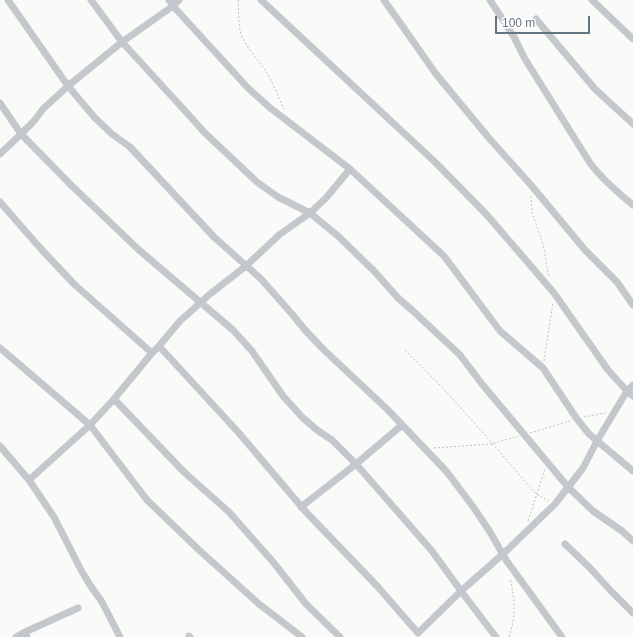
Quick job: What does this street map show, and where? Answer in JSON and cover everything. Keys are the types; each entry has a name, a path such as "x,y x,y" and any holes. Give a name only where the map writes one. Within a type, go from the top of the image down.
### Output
{"street":[{"path":"8,0 68,86 95,118 112,134 130,146 214,237 261,279 323,349 388,410 447,472 474,508 502,554 562,637"},
{"path":"90,0 122,42 205,133 257,182 278,197 310,213 338,236 375,272 396,298 413,311 460,355 482,384 568,487 593,511 622,531 633,541"},
{"path":"0,154 68,86 171,3 179,0"},
{"path":"261,0 436,163 487,215 554,293 608,370 630,394"},
{"path":"384,0 436,74 585,250 617,282 633,305"},
{"path":"490,0 590,163 616,192 633,205"},
{"path":"592,0 633,39"},
{"path":"171,3 248,88 350,169 444,256 500,331 543,368 577,419 589,434 633,470"},
{"path":"536,19 595,89 633,124"},
{"path":"0,103 21,134 72,186 134,244 233,330 252,351 283,396 302,417 332,440 356,464 432,551 496,637"},
{"path":"29,480 90,425 180,321 246,266 279,235 310,213 326,198 350,169"},
{"path":"0,202 74,284 152,353"},
{"path":"159,346 238,432 301,507 378,587 418,636 461,591 555,504 583,468 597,441 615,412 630,394 633,385"},
{"path":"0,348 90,425 147,500 199,550 259,604 302,637"},
{"path":"114,399 184,472 229,512 274,563 306,604 340,637"},
{"path":"301,507 356,464 402,425"},
{"path":"0,446 29,480 59,526 81,570 102,602 120,637"},
{"path":"565,544 633,612"},
{"path":"16,637 26,635 78,608"}],"path":[{"path":"238,0 238,21 244,39 266,71 285,111"},
{"path":"405,350 444,389 536,494 555,504"},
{"path":"425,449 492,444 577,419 615,412"},
{"path":"528,521 547,463"},
{"path":"509,572 514,593 514,613 509,637"}]}
